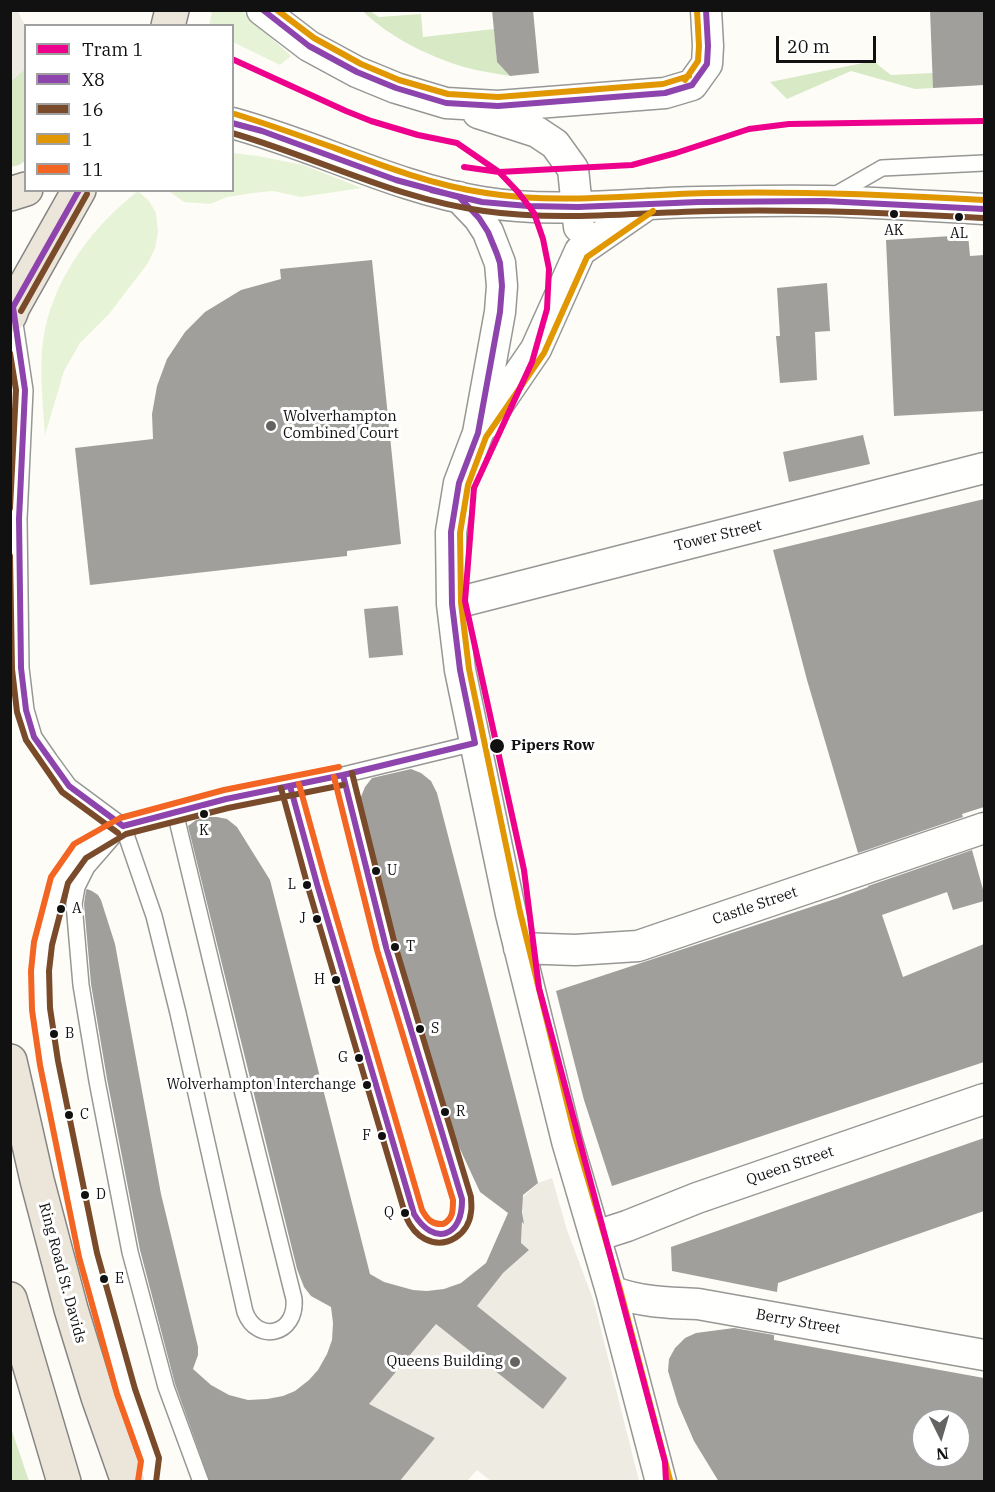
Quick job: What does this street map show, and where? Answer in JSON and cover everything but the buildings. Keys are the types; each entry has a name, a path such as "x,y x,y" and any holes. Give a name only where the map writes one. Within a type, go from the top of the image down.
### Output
{"highway":[{"path":"12,311 78,192"},
{"name":"Ring Road St. Davids","path":"10,1061 37,1180 71,1309 98,1397 128,1482"},
{"path":"10,1299 63,1482"},
{"path":"10,1375 63,1482"}],"street":[{"path":"262,10 309,46 357,72 396,88 537,132 555,144 573,169 580,251 536,349 478,433"},
{"path":"446,103 498,106 665,93 692,86 706,64 708,46 706,10"},
{"path":"234,124 262,131 396,180 459,197 501,204 578,207 698,202 824,201 984,209"},
{"path":"459,197 479,218 488,232 500,262 502,286 500,312 478,433 459,483 451,532 452,604 460,670 519,948 567,1141 596,1236 662,1482"},
{"path":"580,251 648,204"},
{"name":"Tower Street","path":"452,604 984,468"},
{"name":"Castle Street","path":"519,948 575,950 638,946 984,828"},
{"name":"Queen Street","path":"596,1236 697,1198 984,1099"},
{"name":"Berry Street","path":"611,1291 650,1302 698,1304 984,1354"}],"lane":[{"path":"824,201 882,168 984,163"},
{"path":"12,311 25,390 19,519 21,668 26,710 34,737 69,786 123,826 154,916 245,1312 248,1319 260,1329 276,1330 283,1328 289,1322 295,1308 294,1299 176,812"},
{"path":"147,1482 150,1460 126,1392 88,1255 49,1064 41,1009 40,971 43,943 60,879 80,851 123,826 226,799 344,775 475,743"},
{"path":"290,786 414,1214 422,1227 436,1233 445,1233 458,1224 462,1217 464,1209 462,1199 386,946 344,775"},
{"path":"123,826 87,867 77,887 74,904 81,985 130,1252 166,1387 201,1482"}],"green space":[{"path":"212,11 242,11 291,56 280,65 234,42 234,24 209,24"},
{"path":"363,11 370,11 379,17 421,14 423,37 494,29 497,62 510,76 480,71 437,58 384,29"},
{"path":"873,61 891,75 933,73 933,88 915,89 851,71 787,99 770,82"},
{"path":"24,70 24,162 11,167 11,81"},
{"path":"234,153 303,165 362,188 301,197 273,191 227,197 210,204 184,202 170,192 234,192"},
{"path":"137,192 149,201 156,213 158,232 155,248 148,263 109,314 80,343 64,371 45,435 42,355 45,329 51,309 58,289 80,252 92,235"},
{"path":"11,1428 29,1481 11,1481"}],"shaded area":[{"path":"11,10 18,11 25,24 24,70 11,81"},
{"path":"552,1178 567,1230 594,1302 639,1481 491,1481 477,1470 467,1481 399,1481 435,1438 366,1407 433,1328 424,1320 503,1273 529,1250 521,1245 523,1214 521,1199 538,1183","holes":["488,1315 567,1378 543,1409 464,1346"]}],"tram line":[{"name":"1","path":"234,60 371,121 418,135 457,143 499,172 518,192 534,213 543,239 549,269 547,309 532,362 474,488 465,601 524,870 539,988 665,1462 666,1482"},
{"name":"1","path":"464,167 499,172 632,165 749,129 789,124 984,121"}],"transit line":[{"name":"X8","path":"263,10 309,46 357,72 396,88 446,103 498,106 665,93 692,85"},
{"name":"1","path":"277,10 314,38 361,64 399,80 448,94 498,97 663,84 689,76"},
{"name":"1","path":"685,80 698,61 697,10"},
{"name":"X8","path":"692,85 707,64 706,10"},
{"name":"1","path":"235,114 426,180 486,193 570,199 780,193 984,200"},
{"name":"X8","path":"234,124 262,131 396,180 459,197 479,218 497,254 502,286 500,312 478,433 459,483 451,532 452,604 460,670 475,743"},
{"name":"16","path":"234,134 420,198 484,211 542,216 782,211 983,218"},
{"name":"X8","path":"431,190 482,202 528,206 578,207 698,202 824,201 984,209"},
{"name":"X8","path":"13,307 78,192"},
{"name":"16","path":"21,311 87,194"},
{"name":"1","path":"653,211 587,257 544,353 486,437 468,485 460,533 461,603 469,669 520,912 576,1139 620,1289 670,1480"},
{"name":"X8","path":"13,307 25,390 19,519 21,668 26,710 34,737 69,786 123,826"},
{"name":"16","path":"10,353 16,390 10,508"},
{"name":"16","path":"10,556 12,669 17,712 26,740 62,792 118,833"},
{"name":"X8","path":"123,826 226,799 343,775 475,743"},
{"name":"11","path":"138,1481 141,1461 117,1394 79,1257 40,1065 32,1010 31,971 34,942 51,877 74,844 120,818 224,790 339,767"},
{"name":"16","path":"281,788 406,1217 418,1235 441,1243 455,1238 466,1227 471,1212 471,1197 395,945 352,773"},
{"name":"X8","path":"290,786 414,1214 430,1231 438,1234 446,1233 458,1222 462,1199 386,947 343,775"},
{"name":"11","path":"299,784 422,1210 430,1221 443,1224 451,1217 453,1200 377,950 334,777"},
{"name":"16","path":"156,1482 159,1458 135,1389 97,1253 58,1061 50,1008 49,971 52,945 68,883 86,858 126,834 228,808 343,785"}],"place":[{"name":"AK","path":"894,214"},
{"name":"AL","path":"959,217"},
{"name":"Wolverhampton Combined Court","path":"271,426"},
{"name":"Pipers Row","path":"497,746"},
{"name":"K","path":"204,814"},
{"name":"U","path":"376,871"},
{"name":"L","path":"307,885"},
{"name":"A","path":"61,909"},
{"name":"J","path":"317,919"},
{"name":"T","path":"395,947"},
{"name":"H","path":"336,980"},
{"name":"S","path":"420,1029"},
{"name":"B","path":"54,1034"},
{"name":"G","path":"359,1058"},
{"name":"Wolverhampton Interchange","path":"367,1085"},
{"name":"R","path":"445,1112"},
{"name":"C","path":"69,1115"},
{"name":"F","path":"382,1136"},
{"name":"D","path":"85,1195"},
{"name":"Q","path":"405,1213"},
{"name":"E","path":"104,1279"},
{"name":"Queens Building","path":"515,1362"}]}
